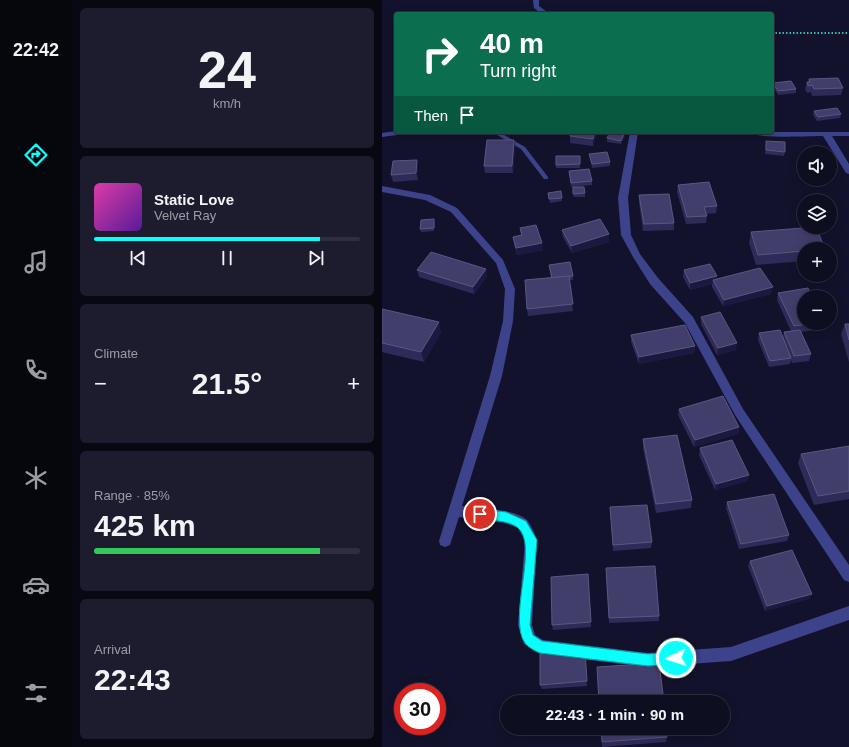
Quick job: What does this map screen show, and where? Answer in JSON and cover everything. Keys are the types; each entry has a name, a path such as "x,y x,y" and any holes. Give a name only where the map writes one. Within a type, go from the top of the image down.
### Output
{"street":[{"path":"536,0 536,7 544,12"},
{"path":"382,135 394,133"},
{"path":"774,133 849,134"},
{"path":"634,134 623,198 626,235 636,256 654,281 689,320 739,412 849,576"},
{"path":"826,134 849,171"},
{"path":"382,189 427,197 454,210 500,262 510,289 508,321 496,376 445,541"},
{"path":"454,510 506,517 522,524 532,540 525,625 529,639 540,647 648,660 731,654 849,613"}],"lane":[{"path":"498,134 523,148 546,178"}],"path":[{"path":"774,33 849,33"}],"building":[{"path":"838,78 843,88 814,89 812,85 808,86 807,82 810,82 809,79"},
{"path":"791,81 796,89 778,91 774,83"},
{"path":"837,108 841,114 818,117 814,111"},
{"path":"570,134 594,134 593,139 570,136"},
{"path":"609,134 624,134 621,141 607,138"},
{"path":"487,140 514,140 512,166 484,166"},
{"path":"766,141 785,142 785,152 766,150"},
{"path":"607,152 610,162 592,164 589,154"},
{"path":"556,156 580,156 580,164 556,165"},
{"path":"417,160 416,173 391,175 393,161"},
{"path":"589,169 592,181 571,183 569,171"},
{"path":"709,182 717,206 704,207 707,216 687,217 678,185"},
{"path":"573,187 584,187 585,193 573,194"},
{"path":"561,191 562,198 549,199 548,193"},
{"path":"669,194 674,223 644,224 639,195"},
{"path":"434,219 434,228 420,229 421,220"},
{"path":"600,219 609,234 571,246 562,230"},
{"path":"536,225 542,243 516,248 513,237 522,235 520,228"},
{"path":"797,228 797,234 819,234 822,242 797,242 797,252 758,255 751,232"},
{"path":"431,252 486,269 473,287 417,270"},
{"path":"570,262 573,276 552,278 549,265"},
{"path":"710,264 717,276 690,283 684,270"},
{"path":"760,268 773,287 724,300 713,280"},
{"path":"569,276 573,304 527,309 525,280"},
{"path":"808,288 809,290 797,290 797,326 794,326 778,293"},
{"path":"382,309 439,322 421,352 382,343"},
{"path":"720,312 737,343 718,348 701,317"},
{"path":"845,324 849,324 849,340"},
{"path":"685,325 695,346 639,357 631,335"},
{"path":"780,330 791,358 770,361 759,333"},
{"path":"800,330 811,354 794,356 784,332"},
{"path":"723,396 739,427 695,440 679,409"},
{"path":"677,435 692,500 656,504 643,439"},
{"path":"732,440 749,475 716,484 700,448"},
{"path":"849,446 849,491 818,496 801,454"},
{"path":"774,494 789,535 741,544 727,502"},
{"path":"647,505 652,542 613,545 610,507"},
{"path":"792,550 812,594 767,606 750,561"},
{"path":"655,566 659,616 609,618 606,568"},
{"path":"588,574 591,622 552,625 551,577"},
{"path":"585,651 587,681 540,685 540,654"},
{"path":"659,663 663,695 599,695 597,667"},
{"path":"602,735 667,735 667,737 602,742"}],"route":[{"path":"480,514 506,517 522,524 532,540 525,625 529,639 540,647 648,660 676,658"}]}
